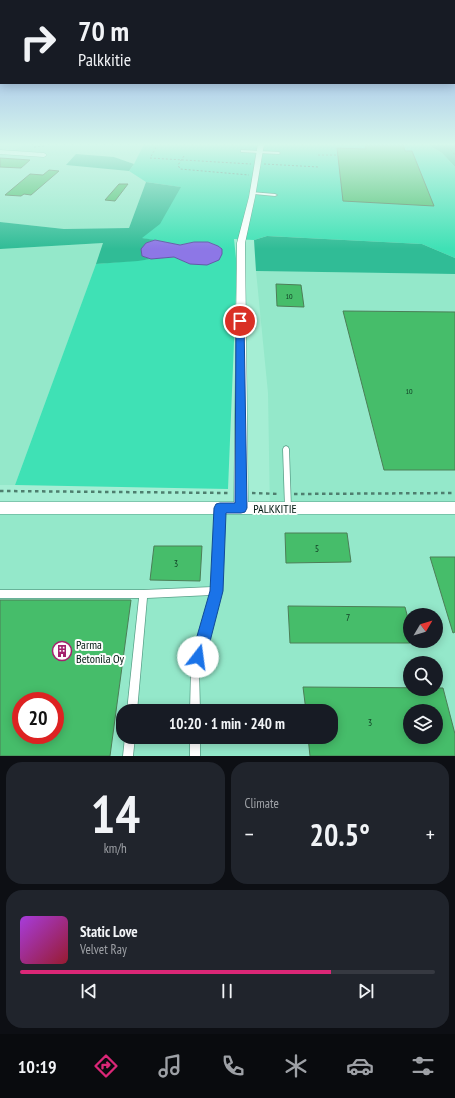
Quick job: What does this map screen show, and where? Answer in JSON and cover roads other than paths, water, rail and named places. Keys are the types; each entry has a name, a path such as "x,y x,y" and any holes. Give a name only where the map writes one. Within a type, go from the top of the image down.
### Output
{"street":[{"path":"241,508 241,243 253,193 252,179"},
{"name":"PALKKITIE","path":"0,508 455,508"}],"lane":[{"path":"253,193 275,195"},
{"path":"286,449 288,508"},
{"path":"195,704 195,670 216,591 220,508"},
{"path":"0,594 143,594 216,591"},
{"path":"133,704 143,594"},
{"path":"128,756 129,744"},
{"path":"195,744 195,756"}],"place":[{"name":"Parma Betonila Oy","path":"62,651"}]}
